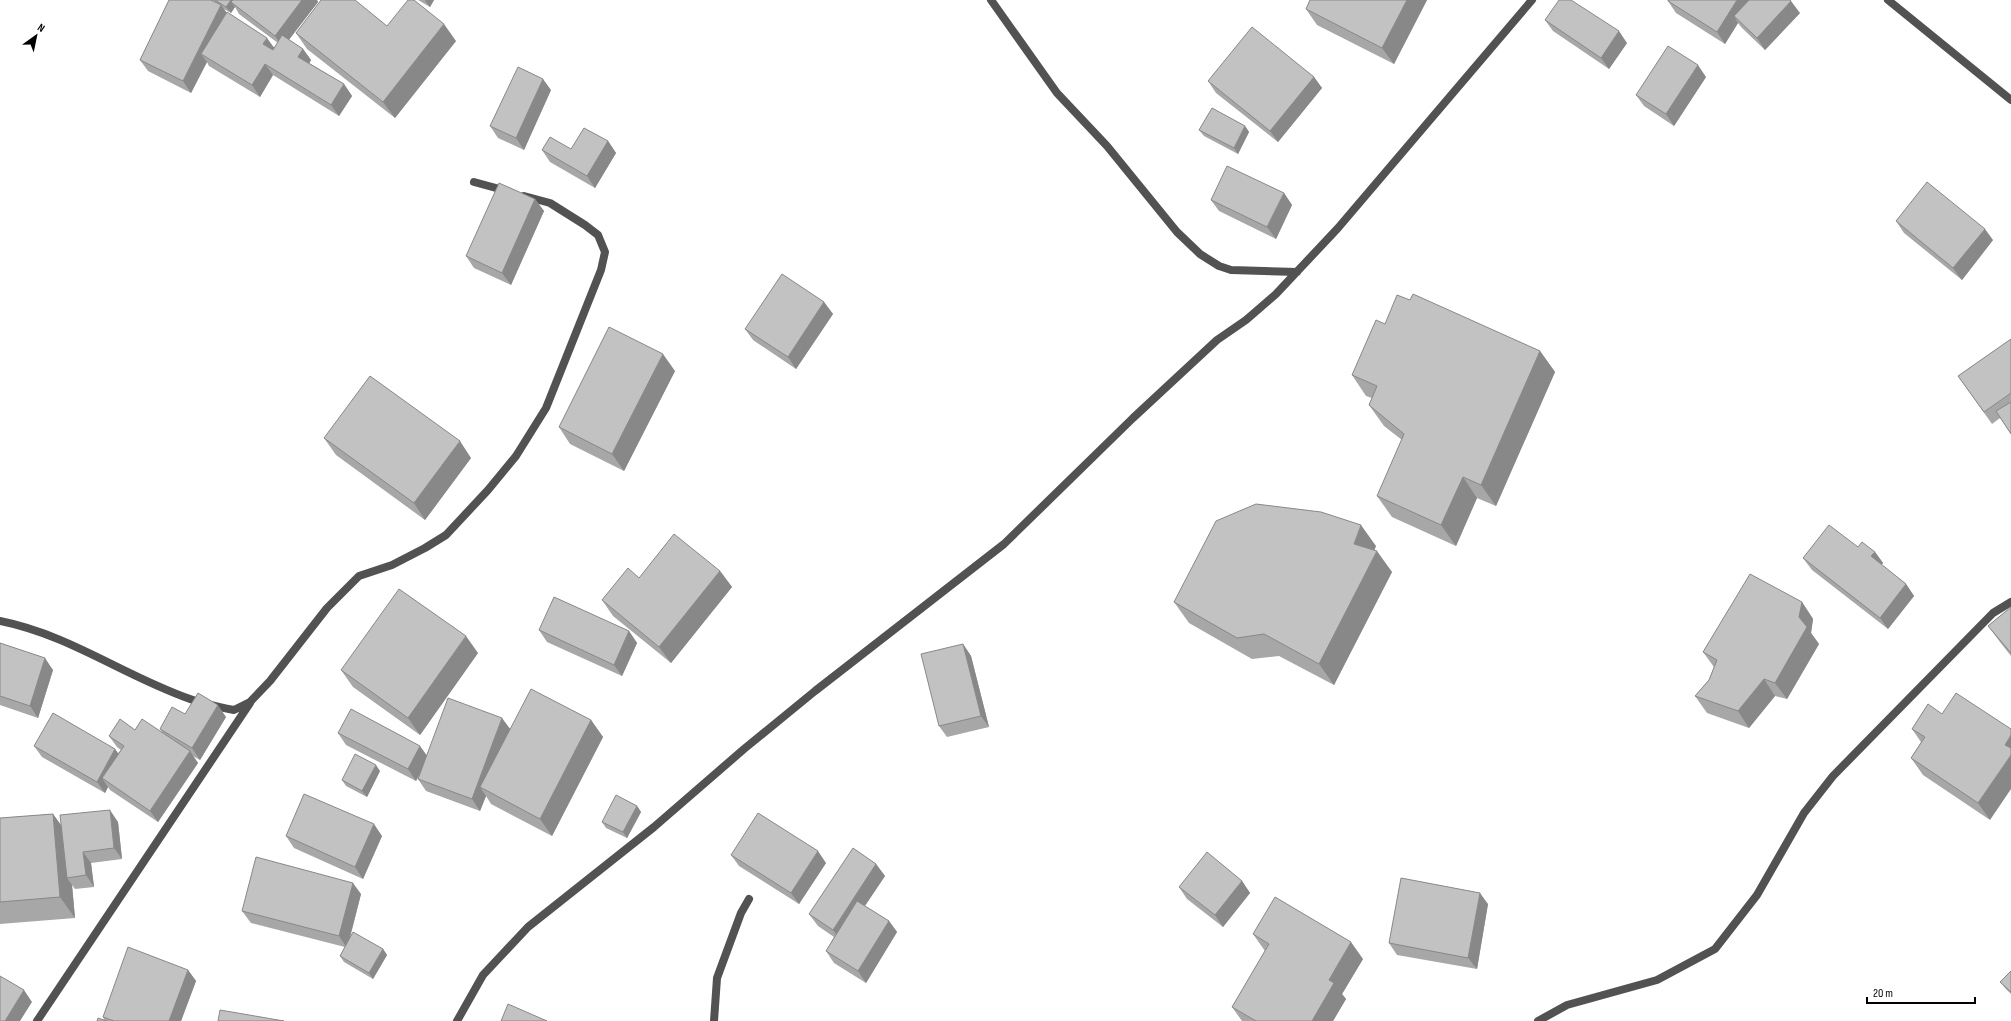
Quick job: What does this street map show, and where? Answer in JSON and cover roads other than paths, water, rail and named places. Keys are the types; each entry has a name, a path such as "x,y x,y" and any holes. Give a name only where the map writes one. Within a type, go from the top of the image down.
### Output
{"street":[{"path":"991,0 1057,93 1107,146 1177,232 1200,254 1218,266 1231,270 1297,272"},
{"path":"457,1021 484,975 528,927 654,827 744,749 815,691 1004,544 1133,418 1217,340 1246,320 1276,294 1338,228 1532,0"},
{"path":"1888,0 2011,100"},
{"path":"37,1021 250,702 270,681 327,608 359,576 399,561 425,548 446,535 488,490 516,456 546,408 601,270 605,252 598,235 550,203 474,182"},
{"path":"1538,1021 1567,1005 1658,980 1715,949 1756,894 1804,813 1833,776 1993,613 2011,602"},
{"path":"0,621 62,639 153,684 190,699 234,710 250,702"},
{"path":"714,1021 717,978 741,913 748,899"}]}
